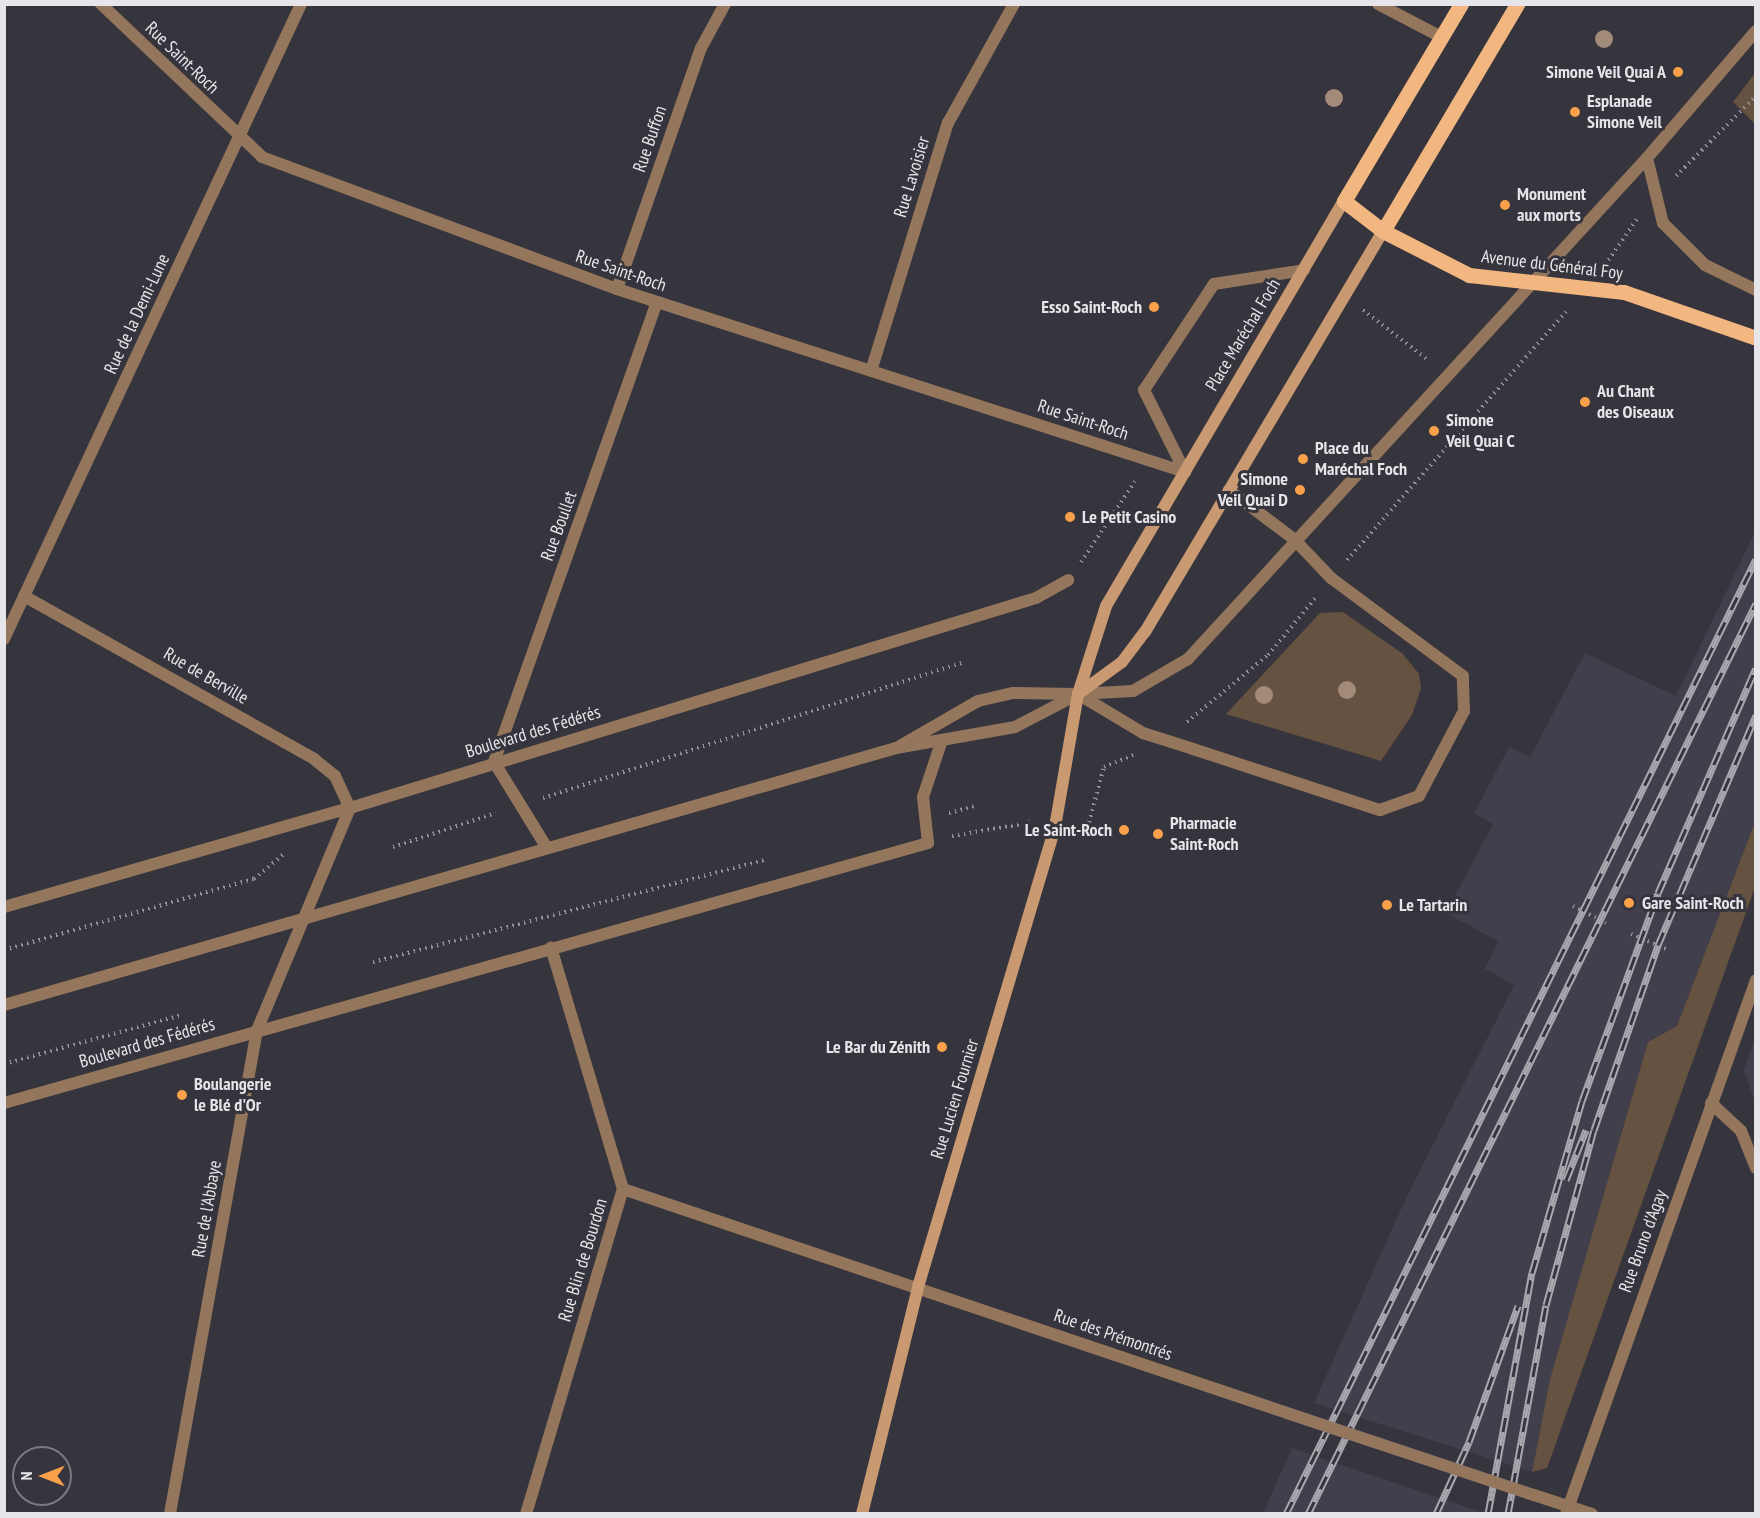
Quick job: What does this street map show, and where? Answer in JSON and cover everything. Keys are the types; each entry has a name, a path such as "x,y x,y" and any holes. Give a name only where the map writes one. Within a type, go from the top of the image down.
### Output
{"main road":[{"name":"Place Maréchal Foch","path":"1078,694 1106,606 1461,4"},
{"path":"1078,694 1122,662 1144,632 1517,4"},
{"name":"Avenue du Général Foy","path":"1344,201 1383,231 1469,275 1591,287 1721,322 1755,338"},
{"name":"Rue Lucien Fournier","path":"862,1514 918,1287 1055,827 1078,694"}],"street":[{"name":"Rue Saint-Roch","path":"101,4 239,138 262,157 617,290 1185,472"},
{"name":"Rue de la Demi-Lune","path":"4,639 301,4"},
{"name":"Rue Buffon","path":"617,290 701,48 725,4"},
{"name":"Rue Lavoisier","path":"871,371 948,123 1014,4"},
{"path":"1378,4 1441,38"},
{"path":"896,748 978,700 1013,693 1078,694 1133,691 1188,659 1647,158 1755,31"},
{"path":"1647,158 1654,196 1663,223 1705,265 1755,290"},
{"path":"1185,472 1144,390 1214,284 1304,270"},
{"name":"Rue Boullet","path":"494,762 657,302"},
{"path":"1078,694 1143,733 1380,810 1419,796 1464,711 1463,676 1331,578 1295,540 1229,490"},
{"name":"Boulevard des Fédérés","path":"4,907 350,808 494,762 1036,598 1068,580"},
{"name":"Rue de Berville","path":"24,596 314,759 335,776 350,808"},
{"path":"4,1005 896,748 941,743 1015,727 1078,694"},
{"path":"928,843 923,797 941,743"},
{"path":"494,762 547,848"},
{"name":"Rue de l'Abbaye","path":"170,1514 257,1030 350,808"},
{"name":"Boulevard des Fédérés","path":"4,1103 551,947 928,843"},
{"name":"Rue Blin de Bourdon","path":"526,1514 623,1189 551,947"},
{"name":"Rue Bruno d'Agay","path":"1567,1510 1755,980"},
{"path":"1711,1103 1741,1131 1755,1168"},
{"name":"Rue des Prémontrés","path":"623,1189 1534,1495 1567,1510 1592,1514"}],"path":[{"path":"1055,827 1086,834 1104,767 1168,741 1268,655 1521,356 1591,287 1654,196 1755,96"},
{"path":"1344,296 1417,346 1444,379"},
{"path":"1068,580 1148,460"},
{"path":"393,847 962,663"},
{"path":"924,819 975,806"},
{"path":"928,843 1029,821"},
{"path":"4,950 254,879 278,864 288,846"},
{"path":"372,962 774,858"},
{"path":"1573,906 1606,923"},
{"path":"1631,934 1666,949"},
{"path":"4,1064 182,1015"}],"shaded area":[{"path":"1755,73 1755,124 1733,102"},
{"path":"1755,532 1755,822 1677,1026 1648,1042 1550,1379 1532,1472 1314,1403 1407,1196 1514,985 1485,969 1498,941 1446,913 1493,824 1474,813 1509,747 1530,757 1585,653 1676,696"},
{"path":"1343,612 1403,654 1419,674 1421,688 1412,715 1381,761 1226,714 1320,613"},
{"path":"1755,822 1755,887 1547,1468 1532,1472 1550,1379 1648,1042 1677,1026"},
{"path":"1756,1038 1755,1103 1744,1070"},
{"path":"1292,1448 1484,1513 1263,1513"}],"railway":[{"path":"1286,1514 1756,559"},
{"path":"1308,1514 1756,603"},
{"path":"1488,1514 1532,1273 1582,1101 1658,893 1756,668"},
{"path":"1508,1514 1546,1305 1594,1130 1658,945 1756,715"},
{"path":"1566,1180 1586,1130"},
{"path":"1436,1514 1469,1442 1518,1306"}],"place":[{"name":"Simone Veil Quai A","path":"1678,72"},
{"name":"Esplanade Simone Veil","path":"1575,112"},
{"name":"Monument aux morts","path":"1505,205"},
{"name":"Esso Saint-Roch","path":"1154,307"},
{"name":"Au Chant des Oiseaux","path":"1585,402"},
{"name":"Simone Veil Quai C","path":"1434,431"},
{"name":"Place du Maréchal Foch","path":"1303,459"},
{"name":"Simone Veil Quai D","path":"1300,490"},
{"name":"Le Petit Casino","path":"1070,517"},
{"name":"Le Saint-Roch","path":"1124,830"},
{"name":"Pharmacie Saint-Roch","path":"1158,834"},
{"name":"Gare Saint-Roch","path":"1629,903"},
{"name":"Le Tartarin","path":"1387,905"},
{"name":"Le Bar du Zénith","path":"942,1047"},
{"name":"Boulangerie le Blé d'Or","path":"182,1095"}]}
